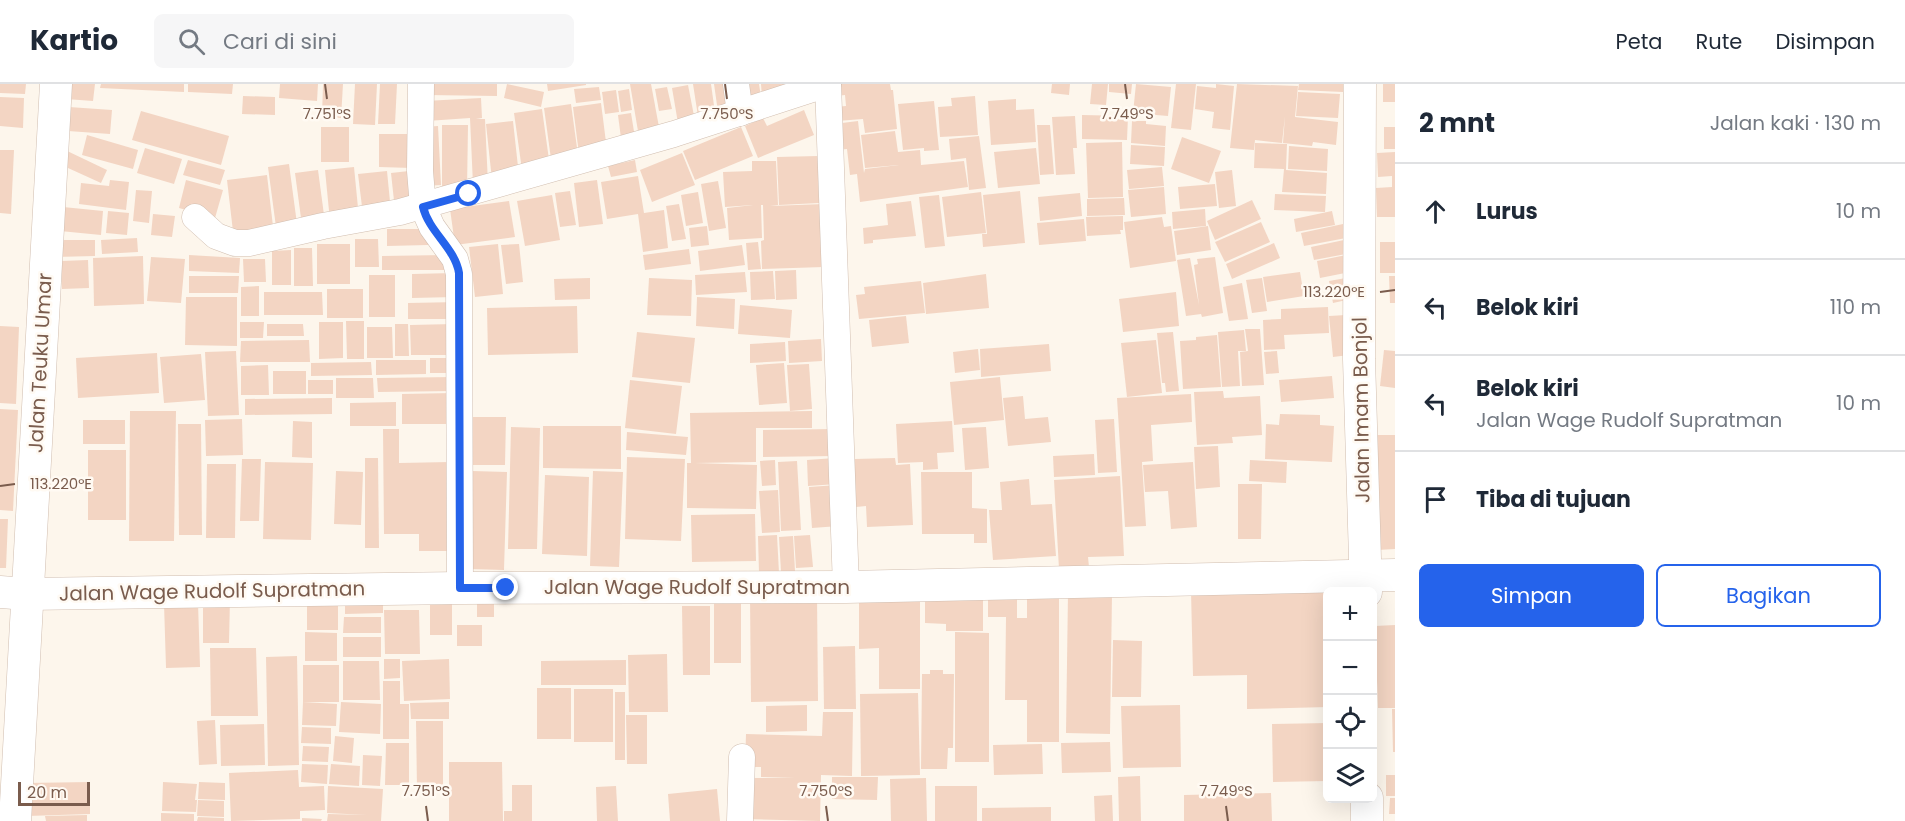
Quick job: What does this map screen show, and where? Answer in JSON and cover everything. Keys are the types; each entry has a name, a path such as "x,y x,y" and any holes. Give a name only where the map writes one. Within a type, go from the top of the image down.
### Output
{"street":[{"name":"Jalan Teuku Umar","path":"15,821 14,593 56,84"},
{"path":"421,84 420,171 426,216 455,259 459,273 460,588"},
{"path":"736,84 740,113"},
{"name":"Jalan Imam Bonjol","path":"1360,84 1359,359 1361,427 1376,581"},
{"path":"195,217 216,236 235,243 249,243 323,225 426,216 740,113 828,93 846,587"},
{"name":"Jalan Wage Rudolf Supratman","path":"14,593 1376,581"},
{"path":"740,821 742,757"},
{"path":"1367,803 1367,821"}],"building":[{"path":"0,84 26,84 25,94 0,93"},
{"path":"67,84 95,84 93,101 66,99"},
{"path":"101,84 184,84 184,92 100,88"},
{"path":"188,84 233,84 232,94 188,92"},
{"path":"280,84 318,84 317,101 279,98"},
{"path":"323,84 343,84 341,118 322,116"},
{"path":"355,84 377,84 375,125 353,124"},
{"path":"380,84 397,84 395,124 378,124"},
{"path":"427,84 497,84 497,96 427,95"},
{"path":"507,84 544,92 541,107 504,98"},
{"path":"547,84 586,84 586,85 548,91"},
{"path":"630,84 651,84 659,127 638,131"},
{"path":"693,84 711,84 716,120 699,123"},
{"path":"714,84 733,84 737,109 718,112"},
{"path":"738,84 759,84 761,97 741,100"},
{"path":"761,84 784,84 785,94 762,97"},
{"path":"834,84 890,84 893,90 897,129 865,133 863,119 837,121 835,107 846,106 845,95 836,96"},
{"path":"1052,84 1070,84 1069,95 1051,93"},
{"path":"1092,84 1108,84 1106,105 1090,104"},
{"path":"1109,84 1132,84 1131,94 1109,92"},
{"path":"1136,84 1171,87 1168,116 1133,113"},
{"path":"1176,84 1196,84 1191,130 1171,128"},
{"path":"1216,84 1234,86 1230,130 1212,128 1214,112 1195,109 1197,86 1216,88"},
{"path":"1237,84 1298,86 1295,117 1338,122 1336,145 1313,142 1312,146 1283,143 1285,116 1282,143 1255,140 1254,150 1230,148"},
{"path":"1299,84 1343,84 1343,92 1298,90"},
{"path":"1383,84 1395,84 1395,102 1383,102"},
{"path":"688,85 696,126 679,129 672,88"},
{"path":"599,87 601,100 576,103 574,89"},
{"path":"667,87 672,109 659,111 655,89"},
{"path":"629,89 632,110 621,112 618,91"},
{"path":"616,90 619,112 605,114 602,92"},
{"path":"1298,92 1340,94 1338,118 1296,116"},
{"path":"243,96 275,97 275,115 242,114"},
{"path":"975,96 978,135 940,137 938,107 952,106 951,98"},
{"path":"0,97 24,98 23,128 0,126"},
{"path":"481,98 482,118 476,119 485,119 488,184 473,185 470,118 427,121 425,101"},
{"path":"1016,99 1016,110 1034,109 1036,142 991,145 988,101"},
{"path":"934,101 939,150 924,151 924,148 903,150 898,104"},
{"path":"601,103 607,150 579,154 573,107"},
{"path":"571,104 578,155 551,159 544,108"},
{"path":"69,107 112,110 110,134 68,131"},
{"path":"542,109 550,167 522,170 514,113"},
{"path":"804,110 814,135 758,158 745,126 763,118 767,126"},
{"path":"141,111 229,136 221,165 132,140"},
{"path":"631,113 636,144 622,146 618,115"},
{"path":"1082,115 1128,116 1127,140 1082,139"},
{"path":"1075,116 1077,148 1073,148 1075,174 1056,175 1052,117"},
{"path":"513,121 519,176 492,180 486,124"},
{"path":"858,121 864,173 865,169 899,165 865,168 861,135 895,131 898,152 920,150 921,165 964,161 968,187 860,202 857,174 850,175 847,149 837,150 834,124"},
{"path":"1132,121 1146,121 1146,124 1166,126 1165,146 1131,143"},
{"path":"442,125 468,125 467,190 442,190"},
{"path":"1037,125 1050,125 1054,174 1040,175"},
{"path":"438,126 441,185 425,186 423,127"},
{"path":"321,127 349,127 349,162 321,162"},
{"path":"741,127 753,156 695,180 683,151"},
{"path":"1384,127 1395,127 1395,149 1384,149"},
{"path":"379,134 412,134 412,168 379,167"},
{"path":"87,135 138,150 133,169 82,155"},
{"path":"979,136 986,188 969,190 966,158 951,160 949,139"},
{"path":"1182,137 1221,151 1209,183 1171,169"},
{"path":"1122,142 1123,197 1088,198 1086,143"},
{"path":"1255,143 1287,144 1286,170 1327,173 1326,194 1282,192 1284,169 1254,168"},
{"path":"1131,145 1165,147 1164,166 1130,164"},
{"path":"1289,146 1328,149 1327,171 1288,169"},
{"path":"145,148 182,159 174,184 137,173"},
{"path":"1036,148 1040,184 998,188 994,152"},
{"path":"63,149 107,170 101,183 57,163"},
{"path":"0,150 14,150 11,214 0,213"},
{"path":"1395,152 1395,217 1377,217 1376,188 1392,187 1392,176 1378,177 1377,153"},
{"path":"682,153 695,185 652,202 640,170"},
{"path":"818,156 819,203 779,205 777,157"},
{"path":"188,160 225,170 220,185 183,175"},
{"path":"635,160 637,172 611,177 608,166"},
{"path":"752,161 776,161 778,205 770,206 824,204 824,267 762,269 763,205 761,205 762,238 729,240 727,208 753,205 725,207 723,172 752,171"},
{"path":"289,164 297,224 276,227 268,167"},
{"path":"354,167 359,218 330,221 325,170"},
{"path":"1162,167 1164,186 1129,189 1127,170"},
{"path":"318,170 324,215 301,218 295,173"},
{"path":"1232,170 1236,206 1219,208 1215,172"},
{"path":"387,171 391,212 363,215 358,174"},
{"path":"409,171 413,208 395,210 391,173"},
{"path":"267,175 274,235 234,240 227,180"},
{"path":"638,176 644,213 664,210 668,248 643,252 638,214 607,219 601,182"},
{"path":"110,180 129,182 126,210 79,204 81,183 109,186"},
{"path":"186,180 223,190 215,218 179,208"},
{"path":"597,180 603,224 579,227 574,183"},
{"path":"718,181 726,228 709,231 701,184"},
{"path":"1215,184 1217,206 1180,209 1178,187"},
{"path":"1164,187 1166,214 1131,217 1128,190"},
{"path":"136,190 152,191 149,223 133,221"},
{"path":"570,191 576,225 560,227 555,193"},
{"path":"1020,191 1025,243 983,247 982,234 987,234 983,195"},
{"path":"698,192 703,223 686,226 681,195"},
{"path":"981,192 986,233 947,237 942,197"},
{"path":"1080,193 1082,216 1040,221 1038,197"},
{"path":"1275,194 1326,196 1325,212 1274,210"},
{"path":"552,195 560,240 525,246 517,201"},
{"path":"939,195 945,246 925,248 919,197"},
{"path":"1124,198 1125,215 1087,216 1087,199"},
{"path":"1252,200 1261,219 1215,240 1207,221"},
{"path":"509,201 515,237 455,245 450,209"},
{"path":"911,201 916,236 873,240 873,243 864,244 863,228 888,225 886,204"},
{"path":"679,204 686,239 672,241 666,206"},
{"path":"63,207 103,211 101,235 60,231"},
{"path":"1205,209 1206,226 1173,229 1172,212"},
{"path":"108,211 129,213 127,235 106,233"},
{"path":"1332,211 1335,225 1296,232 1294,219"},
{"path":"153,214 175,216 172,237 151,235"},
{"path":"1123,216 1121,234 1087,236 1086,217"},
{"path":"1162,217 1164,227 1171,226 1176,261 1130,268 1124,222"},
{"path":"1084,219 1086,241 1039,245 1037,223"},
{"path":"1261,222 1270,242 1225,262 1215,242"},
{"path":"1343,224 1346,238 1304,246 1301,233"},
{"path":"707,226 709,245 691,247 689,228"},
{"path":"1208,226 1211,250 1177,255 1174,231"},
{"path":"387,229 428,229 428,245 387,246"},
{"path":"137,238 138,252 102,254 101,240"},
{"path":"355,239 378,239 379,267 355,267"},
{"path":"54,240 95,240 95,256 55,257"},
{"path":"1344,240 1346,254 1314,260 1311,247"},
{"path":"758,242 761,269 748,270 746,243"},
{"path":"1380,242 1395,242 1395,273 1380,273"},
{"path":"1274,243 1280,258 1232,279 1226,264"},
{"path":"317,244 350,244 350,284 317,284"},
{"path":"498,244 503,294 475,297 469,247"},
{"path":"519,244 523,282 506,284 501,245"},
{"path":"742,245 745,265 700,271 698,251"},
{"path":"294,248 312,248 313,286 294,286"},
{"path":"689,249 691,264 645,270 643,255"},
{"path":"291,250 291,285 272,285 272,251"},
{"path":"189,255 240,258 239,273 189,271"},
{"path":"445,255 445,270 382,270 382,256"},
{"path":"1346,255 1350,272 1320,278 1317,261"},
{"path":"143,256 144,304 94,306 93,258"},
{"path":"151,257 185,259 181,303 147,301"},
{"path":"1215,257 1223,313 1202,317 1201,314 1186,316 1177,260 1190,258 1199,305 1194,265 1198,264 1197,259"},
{"path":"243,259 265,259 266,282 244,282"},
{"path":"88,260 89,288 62,289 61,261"},
{"path":"796,270 797,299 776,300 775,271"},
{"path":"773,271 775,299 751,300 750,272"},
{"path":"745,272 747,292 696,295 695,275"},
{"path":"1300,272 1304,296 1267,302 1263,277"},
{"path":"454,273 455,297 412,298 412,274"},
{"path":"986,274 989,308 926,314 923,283"},
{"path":"369,275 395,275 395,317 369,317"},
{"path":"189,276 239,276 238,293 189,293"},
{"path":"1389,276 1395,276 1395,303 1390,303"},
{"path":"590,278 590,299 555,300 554,279"},
{"path":"649,278 692,280 691,316 647,315"},
{"path":"1262,278 1267,311 1252,313 1246,280"},
{"path":"1346,278 1351,299 1333,303 1329,281"},
{"path":"921,281 925,313 859,319 856,295 865,294 864,287"},
{"path":"1242,283 1248,319 1229,321 1223,287"},
{"path":"259,286 259,316 241,316 241,287"},
{"path":"327,289 363,289 363,318 327,318"},
{"path":"264,292 322,292 323,315 264,315"},
{"path":"1176,292 1179,326 1123,332 1119,299"},
{"path":"186,297 237,297 237,346 185,345"},
{"path":"697,297 735,299 734,329 696,326"},
{"path":"459,302 459,319 408,319 408,303"},
{"path":"740,305 792,310 790,338 738,334"},
{"path":"577,306 578,353 488,355 487,308"},
{"path":"1328,307 1329,333 1284,335 1285,349 1264,350 1263,320 1281,319 1281,309"},
{"path":"1346,315 1349,355 1333,357 1329,316"},
{"path":"906,316 909,343 872,347 869,320"},
{"path":"346,321 364,321 364,359 347,359"},
{"path":"240,322 264,322 263,338 240,338"},
{"path":"319,322 343,322 343,358 319,359"},
{"path":"267,324 303,324 304,336 267,336"},
{"path":"395,324 408,324 409,356 395,356"},
{"path":"454,324 455,355 411,355 410,325"},
{"path":"0,326 19,327 16,404 0,403"},
{"path":"367,327 392,327 393,358 367,358"},
{"path":"1245,329 1260,329 1264,385 1242,386 1240,352 1248,351"},
{"path":"1244,330 1246,351 1238,351 1240,386 1222,387 1218,332"},
{"path":"637,332 695,338 690,383 632,377"},
{"path":"1173,332 1179,391 1166,392 1165,383 1162,383 1157,333"},
{"path":"1217,335 1221,387 1183,389 1180,341"},
{"path":"821,339 822,361 789,363 788,341"},
{"path":"309,340 310,362 240,362 241,341"},
{"path":"1156,340 1162,393 1127,397 1121,343"},
{"path":"785,342 786,361 750,363 750,344"},
{"path":"1049,344 1051,371 981,377 980,349"},
{"path":"978,349 980,370 955,373 953,352"},
{"path":"1384,350 1395,351 1395,388 1380,386"},
{"path":"236,351 239,415 208,416 205,352"},
{"path":"1277,351 1279,373 1266,374 1264,352"},
{"path":"157,353 159,393 78,398 76,358"},
{"path":"201,354 205,400 164,403 160,357"},
{"path":"430,358 457,358 457,373 430,373"},
{"path":"376,360 426,360 426,374 376,375"},
{"path":"371,362 372,375 311,376 311,363"},
{"path":"784,363 787,403 759,405 756,365"},
{"path":"809,364 812,409 790,411 787,365"},
{"path":"268,365 269,395 241,395 241,366"},
{"path":"273,371 306,371 306,394 273,394"},
{"path":"1332,376 1334,398 1281,402 1279,380"},
{"path":"454,377 454,391 378,392 377,378"},
{"path":"1000,377 1004,420 954,425 950,382"},
{"path":"336,378 373,378 374,398 336,398"},
{"path":"308,380 333,380 333,394 308,394"},
{"path":"630,380 682,386 676,434 625,428"},
{"path":"1223,391 1224,398 1260,396 1262,435 1232,437 1233,443 1197,445 1194,392"},
{"path":"453,393 453,424 402,424 402,394"},
{"path":"1191,394 1192,422 1151,425 1153,461 1142,462 1146,526 1125,527 1117,398"},
{"path":"1023,396 1025,419 1048,417 1051,442 1008,446 1003,398"},
{"path":"332,398 332,414 245,415 245,399"},
{"path":"396,402 396,426 350,426 350,403"},
{"path":"0,409 18,410 13,511 0,510"},
{"path":"130,411 176,411 174,541 129,541"},
{"path":"812,411 812,428 756,428 756,462 695,463 757,465 756,509 687,508 687,463 691,463 690,413"},
{"path":"1280,414 1320,415 1320,425 1334,426 1332,462 1265,459 1266,424 1279,425"},
{"path":"473,417 506,417 505,465 472,465"},
{"path":"242,419 243,455 206,456 205,420"},
{"path":"1114,419 1117,472 1098,473 1095,420"},
{"path":"83,420 125,420 125,444 83,444"},
{"path":"293,421 312,422 312,458 292,457"},
{"path":"952,421 954,452 937,453 938,469 923,470 923,462 898,463 896,424"},
{"path":"178,424 201,424 202,535 179,535"},
{"path":"543,426 621,426 621,469 543,468"},
{"path":"511,427 540,428 537,549 508,549"},
{"path":"986,427 989,468 965,470 962,428"},
{"path":"383,429 399,429 399,463 450,462 451,551 419,551 419,534 384,534"},
{"path":"834,429 835,456 763,457 763,430"},
{"path":"627,432 688,437 686,455 626,450"},
{"path":"1375,435 1395,435 1395,549 1377,550"},
{"path":"1218,446 1220,487 1196,489 1194,447"},
{"path":"88,450 126,450 126,520 88,520"},
{"path":"1094,454 1095,475 1054,477 1053,456"},
{"path":"627,457 685,459 681,541 625,539"},
{"path":"365,458 378,458 379,548 365,548"},
{"path":"835,458 837,484 808,486 807,460"},
{"path":"895,458 896,465 910,464 913,525 867,527 866,506 856,507 854,459"},
{"path":"242,459 261,459 259,521 240,521"},
{"path":"775,460 776,485 762,486 760,461"},
{"path":"1250,460 1287,462 1286,483 1249,481"},
{"path":"797,461 801,530 781,531 778,462"},
{"path":"265,462 313,463 311,540 263,539"},
{"path":"1193,462 1197,527 1171,529 1168,491 1145,492 1143,465"},
{"path":"207,464 236,464 235,538 206,538"},
{"path":"336,471 363,472 361,525 334,524"},
{"path":"472,471 507,472 504,570 469,569"},
{"path":"593,471 623,472 619,567 590,566"},
{"path":"921,472 972,472 972,508 987,509 987,543 974,543 974,534 922,534"},
{"path":"545,475 589,477 587,556 542,554"},
{"path":"1120,476 1124,556 1088,557 1089,567 1059,569 1054,480"},
{"path":"1029,479 1031,505 1052,504 1056,556 993,560 989,510 1002,510 1000,482"},
{"path":"1238,484 1262,484 1261,539 1238,539"},
{"path":"837,485 839,526 812,528 809,487"},
{"path":"778,490 780,532 762,533 759,491"},
{"path":"755,514 756,561 692,562 691,515"},
{"path":"0,519 8,519 6,568 0,568"},
{"path":"777,535 779,573 759,573 758,536"},
{"path":"810,535 813,567 796,568 794,536"},
{"path":"793,536 795,571 781,572 779,537"},
{"path":"925,590 983,598 983,631 946,631 946,624 925,623"},
{"path":"1191,591 1323,591 1323,707 1247,709 1247,675 1193,676"},
{"path":"1068,593 1112,594 1110,734 1066,733"},
{"path":"714,595 741,595 741,663 714,663"},
{"path":"817,595 818,701 751,702 750,596"},
{"path":"345,596 383,596 383,613 345,614"},
{"path":"988,596 1017,596 1017,618 1027,618 1027,597 1059,597 1059,742 1027,742 1027,700 1005,700 1006,617 988,617"},
{"path":"920,597 920,689 879,689 879,648 859,649 859,598"},
{"path":"203,598 230,598 229,643 203,643"},
{"path":"307,600 338,600 338,630 307,630"},
{"path":"198,602 200,667 166,668 164,603"},
{"path":"477,603 494,603 494,617 477,617"},
{"path":"452,604 452,635 430,635 430,605"},
{"path":"682,606 710,606 710,675 683,675"},
{"path":"384,610 419,610 420,654 385,654"},
{"path":"344,617 381,617 381,633 343,633"},
{"path":"457,625 482,625 482,646 457,646"},
{"path":"1395,625 1395,708 1378,708 1377,626"},
{"path":"305,632 337,633 337,661 305,661"},
{"path":"955,632 989,633 989,762 955,762"},
{"path":"343,637 381,637 381,657 343,657"},
{"path":"1113,640 1142,641 1141,697 1112,697"},
{"path":"855,646 856,709 824,709 823,647"},
{"path":"210,648 256,648 258,716 211,716"},
{"path":"667,654 668,712 629,712 628,655"},
{"path":"297,656 299,765 268,766 266,657"},
{"path":"384,659 400,659 400,678 384,679"},
{"path":"449,659 450,699 404,701 402,661"},
{"path":"626,660 626,685 541,685 541,661"},
{"path":"343,661 379,661 380,700 343,700"},
{"path":"303,665 339,665 339,702 303,702"},
{"path":"930,670 943,670 943,674 954,674 953,748 948,748 947,769 921,769 922,674 930,674"},
{"path":"383,681 400,681 400,704 409,704 409,739 383,739"},
{"path":"537,688 571,688 571,739 537,739"},
{"path":"574,689 613,689 613,742 574,742"},
{"path":"615,692 625,692 625,760 615,760"},
{"path":"918,693 920,775 861,776 860,694"},
{"path":"303,702 337,704 336,726 302,725"},
{"path":"341,702 381,704 380,734 339,732"},
{"path":"449,702 449,719 411,719 410,703"},
{"path":"807,705 807,731 766,732 766,706"},
{"path":"1180,705 1181,767 1123,768 1121,706"},
{"path":"1392,709 1395,709 1395,752 1393,752"},
{"path":"823,712 853,712 852,776 821,775 820,821 746,819 747,778 795,778 761,777 761,767 745,767 746,734 822,736"},
{"path":"626,715 647,715 647,764 627,764"},
{"path":"215,720 217,764 199,765 197,721"},
{"path":"416,721 443,721 443,789 417,789"},
{"path":"1323,723 1323,781 1273,782 1272,724"},
{"path":"264,724 265,765 221,766 220,725"},
{"path":"302,727 331,728 331,744 301,743"},
{"path":"335,736 354,738 352,763 333,761"},
{"path":"1110,742 1111,772 1062,773 1061,743"},
{"path":"386,743 409,743 409,785 385,785"},
{"path":"1042,744 1043,774 994,775 993,745"},
{"path":"303,746 329,747 328,762 302,761"},
{"path":"363,755 382,756 380,786 362,785"},
{"path":"449,762 502,762 503,821 449,821"},
{"path":"302,764 328,765 327,784 301,782"},
{"path":"331,764 360,766 359,786 329,784"},
{"path":"298,770 299,787 324,786 325,810 300,811 300,819 231,821 229,773"},
{"path":"1386,775 1395,775 1395,796 1386,796"},
{"path":"1140,776 1141,821 1119,821 1118,777"},
{"path":"832,777 878,777 877,800 832,799"},
{"path":"926,778 927,821 891,821 890,779"},
{"path":"90,782 90,814 27,816 26,783"},
{"path":"163,782 197,784 196,812 162,811"},
{"path":"199,782 225,783 225,800 198,799"},
{"path":"512,785 532,785 532,821 504,821 504,811 512,811"},
{"path":"328,786 383,789 381,821 327,821 328,814 367,815 327,813"},
{"path":"616,786 618,821 597,821 596,787"},
{"path":"935,786 977,786 977,821 935,821"},
{"path":"717,789 720,821 670,821 668,794"},
{"path":"1271,793 1272,821 1184,821 1184,795"},
{"path":"1112,795 1113,821 1095,821 1094,796"},
{"path":"1390,798 1395,798 1395,814 1389,814"},
{"path":"198,800 224,801 224,817 197,816"},
{"path":"1051,807 1051,821 982,821 982,808"},
{"path":"161,813 194,814 194,821 161,821"},
{"path":"87,815 87,821 46,821 45,816"},
{"path":"198,817 224,818 224,821 197,821"},
{"path":"302,818 322,819 321,821 302,821"}],"route":[{"path":"469,194 423,207 424,214 455,259 459,273 460,588 506,588"}]}
